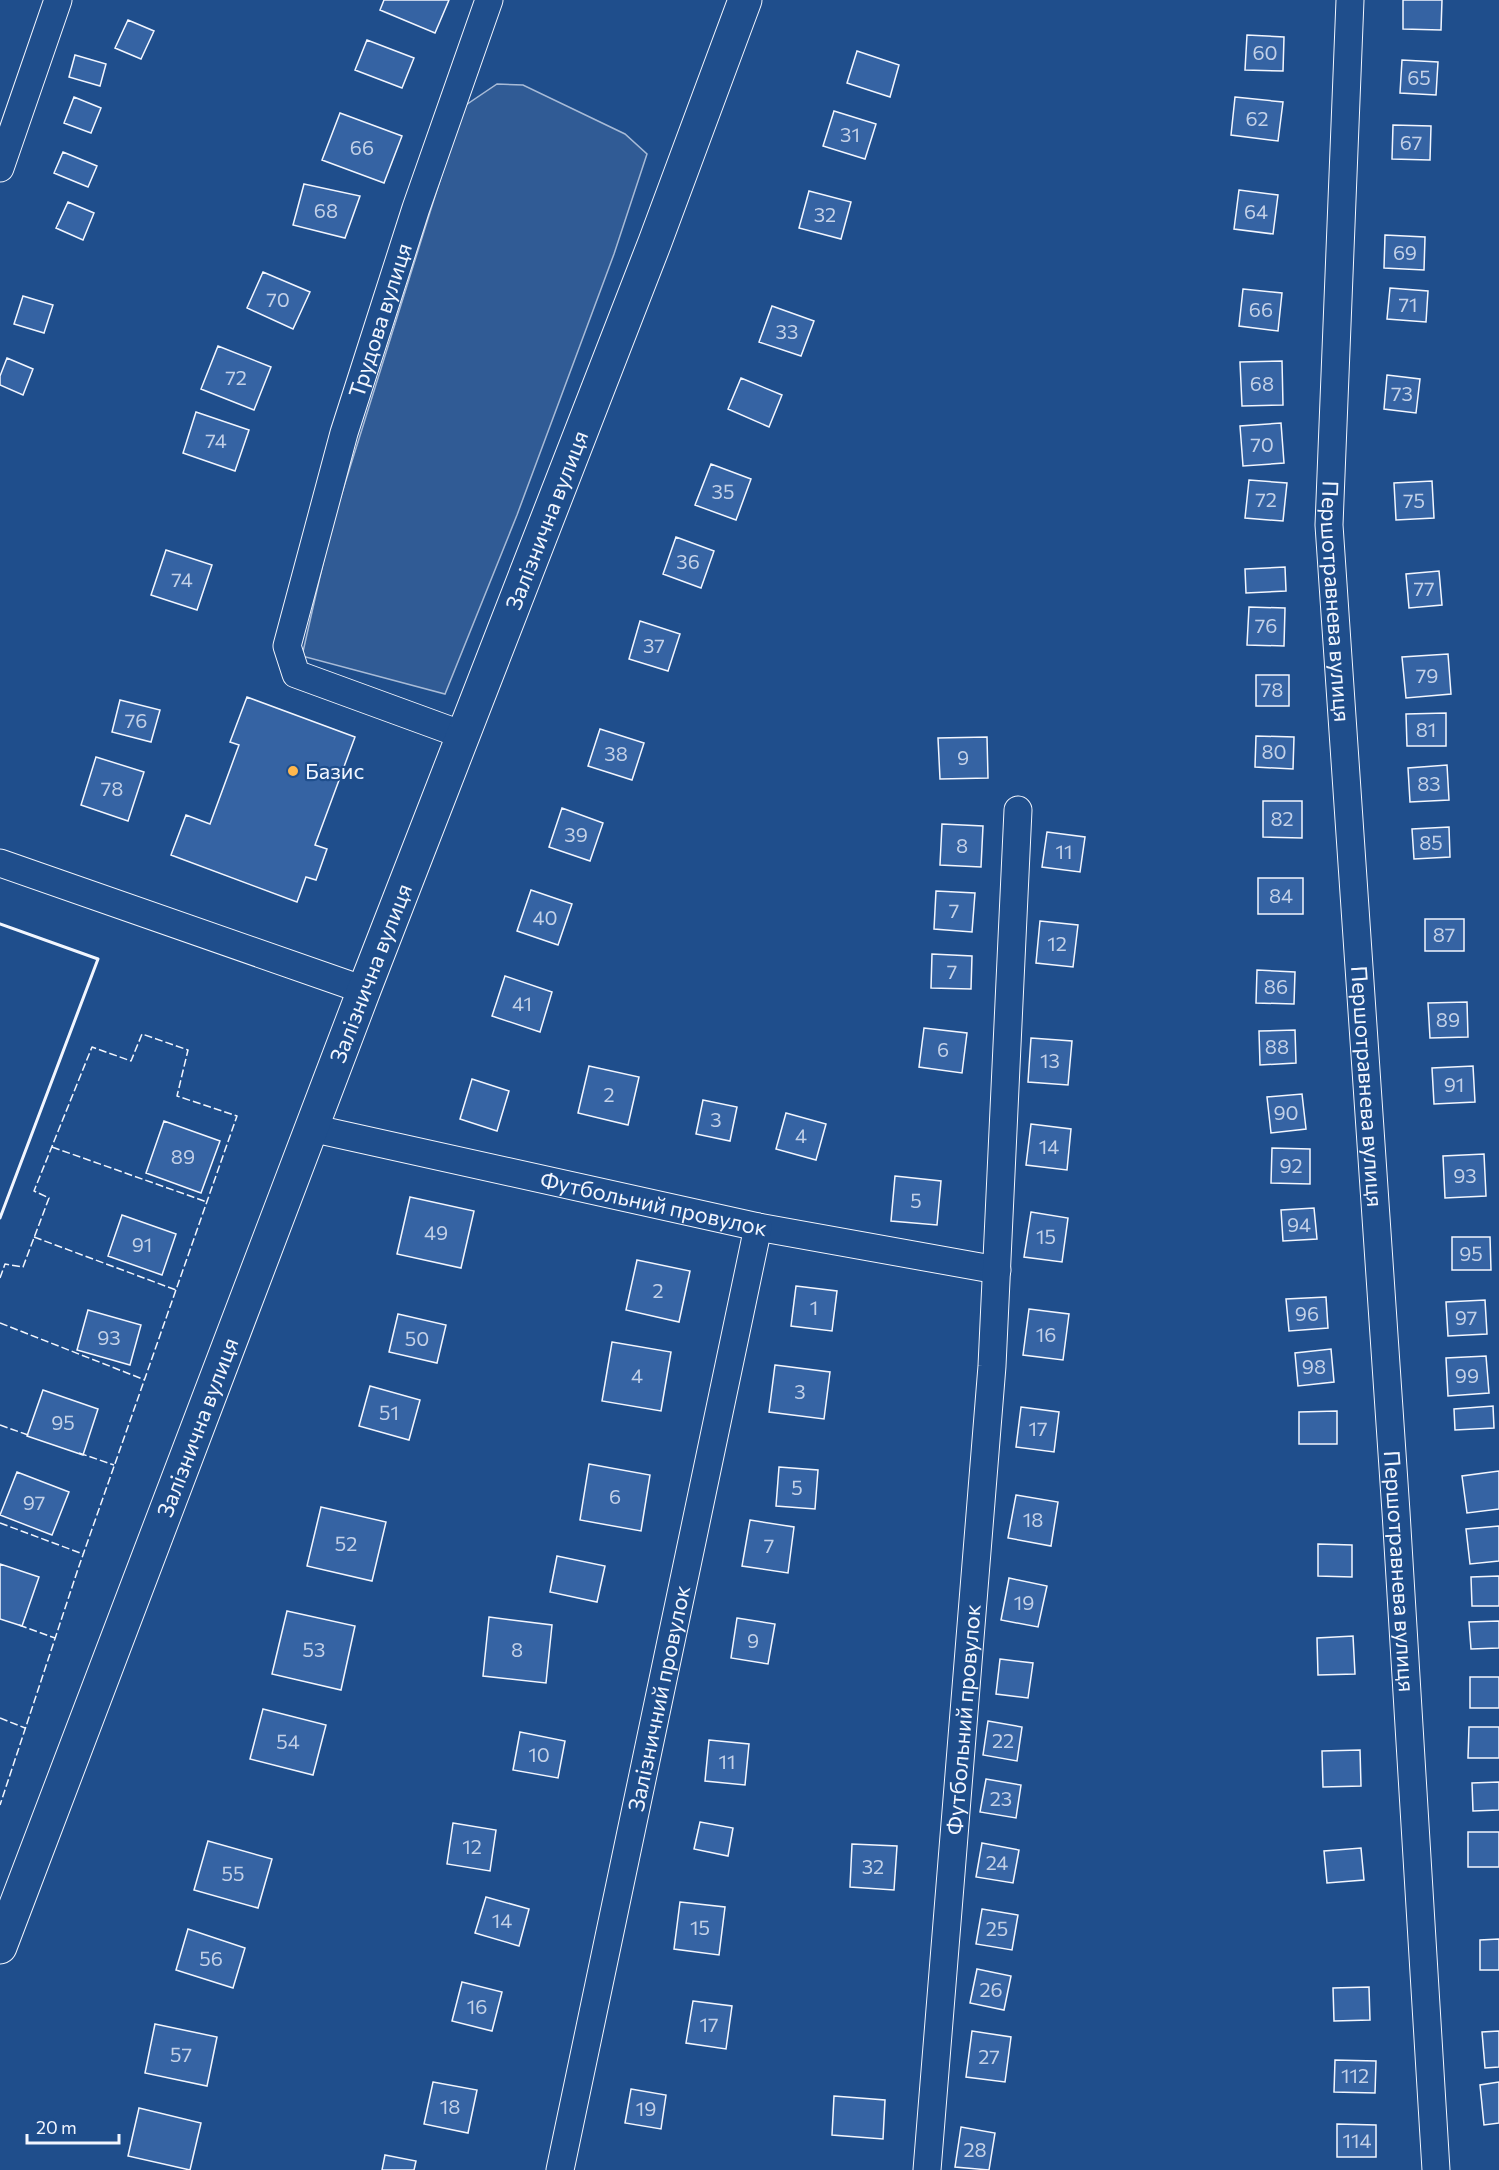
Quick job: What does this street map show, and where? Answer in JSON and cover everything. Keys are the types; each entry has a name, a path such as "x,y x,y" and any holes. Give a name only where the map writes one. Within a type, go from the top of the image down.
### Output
{"main road":[{"name":"Залізнична вулиця","path":"0,1947 364,990 655,242 745,0"}],"street":[{"path":"0,168 58,0"},
{"name":"Трудова вулиця","path":"463,735 296,674 287,646 344,433 416,208 489,0"},
{"name":"Першотравнева вулиця","path":"1350,0 1329,525 1394,1489 1436,2170"},
{"name":"Футбольний провулок","path":"927,2170 990,1389 1018,810"},
{"path":"0,863 364,990"},
{"name":"Футбольний провулок","path":"311,1128 758,1227 997,1270"},
{"name":"Залізничний провулок","path":"560,2170 758,1227"}],"shaded area":[{"path":"497,84 523,85 625,134 647,154 614,254 517,515 445,694 302,656 331,528 463,107"}],"building":[{"path":"384,0 449,0 435,33 380,10"},
{"path":"1403,0 1442,0 1441,30 1403,29"},
{"path":"128,20 154,31 141,59 115,48"},
{"path":"1247,35 1284,37 1283,71 1245,70"},
{"path":"367,40 414,58 402,88 355,70"},
{"path":"857,51 899,65 890,97 847,83"},
{"path":"75,55 106,64 100,86 69,77"},
{"path":"1402,60 1438,62 1436,95 1400,93"},
{"path":"74,97 101,108 91,133 64,123"},
{"path":"1235,97 1283,102 1278,141 1231,135"},
{"path":"834,111 876,124 865,159 823,146"},
{"path":"340,113 402,136 384,183 322,160"},
{"path":"1393,125 1431,126 1430,160 1392,159"},
{"path":"63,152 97,166 88,187 54,173"},
{"path":"304,184 360,196 345,238 293,225"},
{"path":"1239,190 1278,195 1273,234 1234,229"},
{"path":"809,191 851,202 841,239 799,228"},
{"path":"68,202 94,213 83,240 56,228"},
{"path":"1385,235 1425,237 1424,270 1384,268"},
{"path":"263,272 310,292 293,329 247,308"},
{"path":"1390,288 1428,291 1426,322 1387,319"},
{"path":"1243,289 1282,293 1278,331 1239,326"},
{"path":"23,296 53,305 44,333 14,324"},
{"path":"772,306 814,321 801,356 759,342"},
{"path":"218,346 271,367 254,410 201,389"},
{"path":"7,358 33,369 23,395 0,385 0,376"},
{"path":"1282,361 1283,405 1242,406 1240,362"},
{"path":"1387,375 1420,379 1416,413 1384,409"},
{"path":"741,378 782,395 769,427 728,409"},
{"path":"196,412 249,430 235,471 183,453"},
{"path":"1281,423 1284,463 1243,466 1240,426"},
{"path":"711,464 751,479 736,520 695,505"},
{"path":"1249,480 1287,483 1283,521 1245,518"},
{"path":"1432,481 1434,518 1396,520 1394,483"},
{"path":"676,537 714,551 701,588 663,574"},
{"path":"166,550 212,565 197,610 151,595"},
{"path":"1285,567 1286,591 1246,593 1245,569"},
{"path":"1439,571 1442,605 1409,608 1406,574"},
{"path":"1249,607 1285,608 1284,646 1247,645"},
{"path":"640,621 680,634 668,671 629,659"},
{"path":"1448,654 1451,694 1406,698 1402,657"},
{"path":"1256,675 1289,675 1289,706 1256,706"},
{"path":"247,697 355,737 315,845 327,849 316,880 306,877 297,902 171,855 186,815 210,824 239,745 230,742"},
{"path":"120,700 160,710 151,742 112,732"},
{"path":"1446,713 1446,746 1407,746 1406,714"},
{"path":"600,729 644,743 632,780 588,766"},
{"path":"1256,736 1294,737 1293,769 1255,767"},
{"path":"987,737 988,778 940,779 938,738"},
{"path":"96,757 144,772 128,821 81,805"},
{"path":"1447,765 1449,800 1410,802 1408,768"},
{"path":"1263,801 1302,801 1302,838 1263,837"},
{"path":"562,808 603,823 590,861 549,847"},
{"path":"942,824 983,826 981,867 940,865"},
{"path":"1449,827 1450,857 1414,859 1412,829"},
{"path":"1047,832 1085,837 1080,872 1042,867"},
{"path":"1258,878 1303,878 1303,914 1258,914"},
{"path":"531,890 572,904 558,945 517,931"},
{"path":"936,891 975,893 972,932 934,929"},
{"path":"1425,919 1464,919 1464,951 1425,951"},
{"path":"1040,921 1078,925 1073,967 1036,963"},
{"path":"932,954 972,956 971,989 931,988"},
{"path":"1257,970 1295,972 1294,1004 1256,1003"},
{"path":"505,976 552,992 540,1032 492,1016"},
{"path":"1467,1002 1468,1037 1430,1038 1428,1003"},
{"path":"924,1028 967,1033 962,1073 919,1067"},
{"path":"1295,1030 1296,1063 1260,1065 1259,1031"},
{"path":"1031,1038 1072,1041 1068,1085 1028,1082"},
{"path":"589,1066 639,1077 628,1125 578,1113"},
{"path":"1473,1066 1475,1102 1434,1104 1432,1068"},
{"path":"472,1079 509,1091 497,1131 460,1119"},
{"path":"1302,1094 1306,1129 1271,1133 1267,1097"},
{"path":"703,1100 737,1107 730,1141 696,1134"},
{"path":"786,1113 826,1124 816,1160 776,1149"},
{"path":"164,1121 220,1141 201,1193 146,1173"},
{"path":"1031,1124 1071,1129 1067,1170 1026,1165"},
{"path":"1272,1148 1310,1149 1310,1184 1271,1183"},
{"path":"1484,1154 1486,1196 1445,1198 1443,1156"},
{"path":"895,1176 941,1181 937,1225 891,1221"},
{"path":"410,1197 474,1211 461,1268 397,1254"},
{"path":"1314,1208 1317,1239 1283,1241 1281,1210"},
{"path":"1031,1212 1068,1218 1062,1262 1024,1257"},
{"path":"122,1215 176,1234 162,1275 108,1256"},
{"path":"1452,1237 1490,1237 1491,1270 1452,1270"},
{"path":"637,1260 690,1271 679,1322 626,1310"},
{"path":"796,1286 837,1291 832,1331 791,1326"},
{"path":"1326,1297 1328,1328 1289,1331 1286,1299"},
{"path":"1485,1300 1487,1334 1448,1336 1446,1302"},
{"path":"1029,1309 1069,1314 1063,1360 1023,1355"},
{"path":"88,1310 141,1325 130,1365 77,1350"},
{"path":"398,1314 446,1325 437,1363 389,1352"},
{"path":"612,1342 671,1352 661,1411 602,1401"},
{"path":"1331,1349 1334,1382 1298,1386 1295,1353"},
{"path":"1486,1356 1489,1393 1448,1396 1446,1358"},
{"path":"775,1365 830,1372 824,1419 769,1412"},
{"path":"370,1386 420,1400 409,1440 359,1426"},
{"path":"43,1390 98,1409 83,1455 27,1436"},
{"path":"1493,1406 1494,1428 1455,1430 1454,1409"},
{"path":"1021,1407 1059,1412 1054,1452 1016,1447"},
{"path":"1337,1411 1337,1444 1299,1444 1299,1412"},
{"path":"589,1464 650,1475 641,1531 580,1520"},
{"path":"779,1467 818,1470 815,1509 776,1506"},
{"path":"1499,1471 1499,1509 1467,1513 1462,1476"},
{"path":"17,1472 69,1492 52,1535 0,1515"},
{"path":"1016,1495 1058,1502 1051,1546 1008,1538"},
{"path":"321,1507 386,1522 372,1581 307,1566"},
{"path":"750,1520 794,1527 788,1573 742,1566"},
{"path":"1499,1526 1499,1561 1470,1564 1466,1529"},
{"path":"1318,1544 1352,1545 1352,1577 1318,1576"},
{"path":"557,1556 605,1566 597,1602 550,1592"},
{"path":"0,1564 39,1577 22,1626 0,1619"},
{"path":"1499,1576 1499,1606 1472,1606 1471,1577"},
{"path":"1009,1578 1047,1586 1038,1627 1001,1620"},
{"path":"287,1611 355,1626 341,1690 272,1674"},
{"path":"489,1617 552,1625 546,1683 483,1676"},
{"path":"737,1618 775,1624 768,1664 731,1658"},
{"path":"1499,1621 1499,1648 1471,1649 1469,1622"},
{"path":"1353,1636 1355,1674 1318,1675 1317,1638"},
{"path":"1000,1659 1033,1663 1028,1698 996,1694"},
{"path":"1470,1677 1499,1677 1499,1708 1470,1708"},
{"path":"263,1709 326,1725 313,1775 250,1759"},
{"path":"988,1721 1022,1727 1017,1761 983,1755"},
{"path":"1469,1727 1499,1727 1499,1758 1468,1758"},
{"path":"520,1732 565,1741 558,1778 513,1770"},
{"path":"709,1740 749,1744 745,1785 705,1781"},
{"path":"1360,1750 1361,1786 1323,1787 1322,1751"},
{"path":"986,1779 1021,1785 1016,1818 980,1812"},
{"path":"1499,1782 1499,1810 1473,1811 1472,1783"},
{"path":"700,1822 733,1828 728,1856 694,1849"},
{"path":"453,1823 496,1830 490,1871 447,1864"},
{"path":"1468,1832 1499,1832 1499,1867 1468,1867"},
{"path":"208,1841 272,1859 258,1908 194,1890"},
{"path":"982,1843 1019,1850 1013,1883 976,1877"},
{"path":"852,1844 897,1846 894,1890 850,1887"},
{"path":"1361,1848 1364,1880 1327,1883 1324,1851"},
{"path":"486,1897 529,1909 519,1946 475,1933"},
{"path":"680,1902 725,1907 719,1955 674,1949"},
{"path":"982,1909 1018,1915 1012,1950 976,1944"},
{"path":"188,1929 245,1948 233,1988 176,1970"},
{"path":"1499,1939 1499,1970 1480,1970 1480,1940"},
{"path":"977,1969 1011,1976 1004,2010 970,2003"},
{"path":"462,1982 502,1992 492,2031 452,2021"},
{"path":"1369,1987 1370,2020 1334,2021 1333,1988"},
{"path":"693,2001 732,2006 726,2049 686,2043"},
{"path":"155,2024 217,2037 207,2086 145,2073"},
{"path":"972,2031 1011,2037 1005,2082 966,2077"},
{"path":"1499,2031 1499,2067 1485,2068 1482,2032"},
{"path":"1335,2060 1376,2061 1375,2093 1334,2092"},
{"path":"433,2082 477,2090 468,2133 424,2124"},
{"path":"1499,2082 1499,2123 1484,2125 1480,2085"},
{"path":"631,2089 666,2095 661,2129 625,2123"},
{"path":"834,2096 885,2100 883,2139 832,2135"},
{"path":"139,2108 201,2123 190,2170 128,2156"},
{"path":"1337,2124 1376,2125 1376,2157 1337,2157"},
{"path":"961,2127 995,2133 989,2170 955,2167"},
{"path":"385,2155 416,2161 414,2170 382,2170"}],"fence":[{"path":"0,1278 5,1264 23,1267 49,1198 34,1191 92,1047 131,1061 142,1034 188,1050 177,1096 237,1116 78,1569 0,1805"},
{"path":"52,1147 207,1202"},
{"path":"34,1237 176,1290"},
{"path":"0,1323 145,1380"},
{"path":"0,1425 31,1436"},
{"path":"79,1453 114,1465"},
{"path":"0,1523 83,1554"},
{"path":"19,1625 55,1638"},
{"path":"0,1718 25,1728"}],"wall":[{"path":"0,924 98,959 0,1218"}],"place":[{"name":"Базис","path":"293,771"}]}
